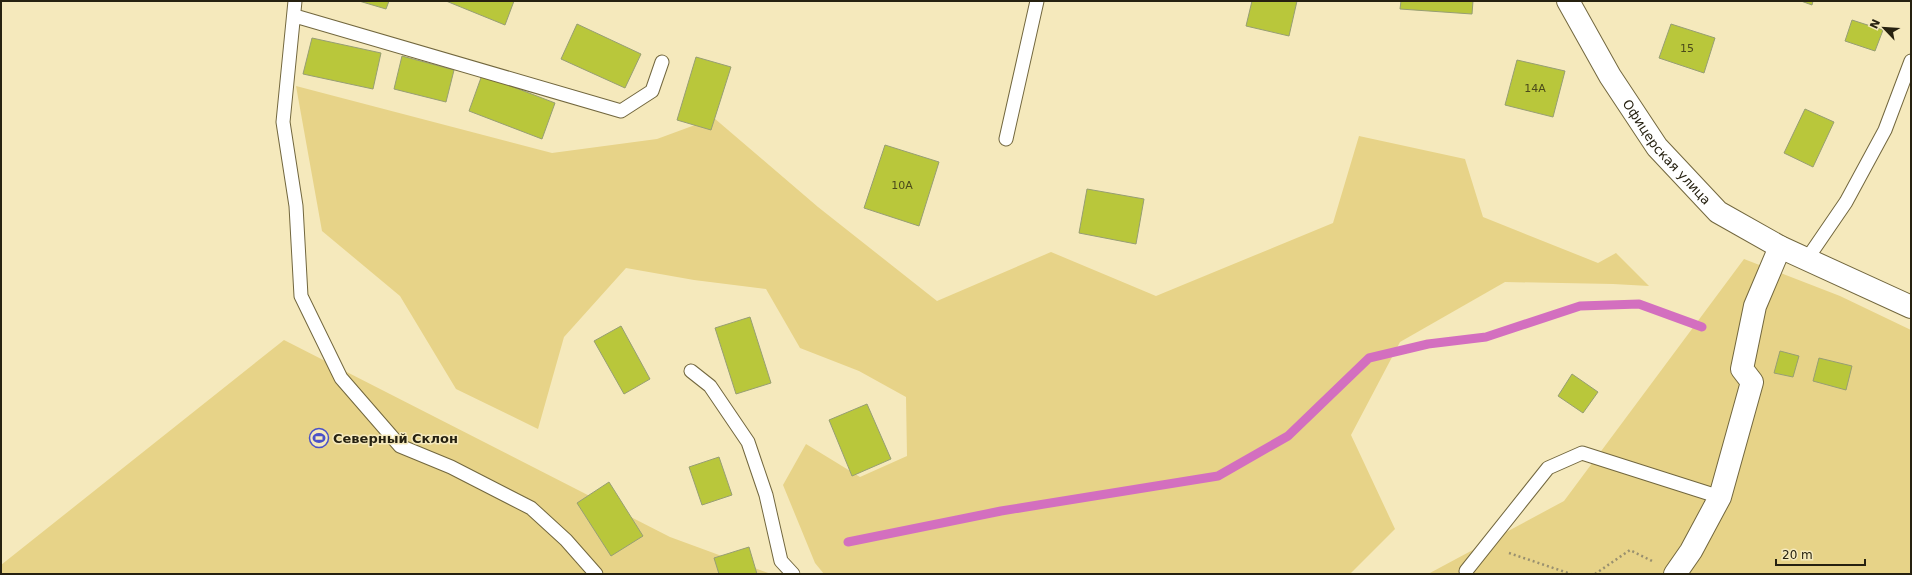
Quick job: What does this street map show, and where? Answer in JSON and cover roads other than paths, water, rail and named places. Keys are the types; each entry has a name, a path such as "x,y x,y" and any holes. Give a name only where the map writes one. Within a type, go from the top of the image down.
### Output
{"street":[{"name":"Офицерская улица","path":"1568,1 1610,76 1657,147 1718,212 1780,247 1911,306"},
{"path":"1676,574 1691,551 1720,497 1752,382 1742,369 1755,306 1780,247"}],"lane":[{"path":"295,1 295,16 291,40 283,122 296,206 302,296 341,378 400,446 451,467 532,508 566,540 596,574"},
{"path":"1006,139 1037,1"},
{"path":"295,16 621,111 652,91 662,62"},
{"path":"1807,259 1846,202 1885,130 1911,61"},
{"path":"691,371 710,386 748,442 766,495 781,561 793,574"},
{"path":"1466,571 1548,468 1582,454 1720,497"}],"waterway":[{"path":"848,542 1001,511 1218,476 1288,436 1369,358 1428,344 1486,337 1580,306 1639,304 1702,327"}],"place":[{"name":"Северный Склон","path":"319,438"}]}
